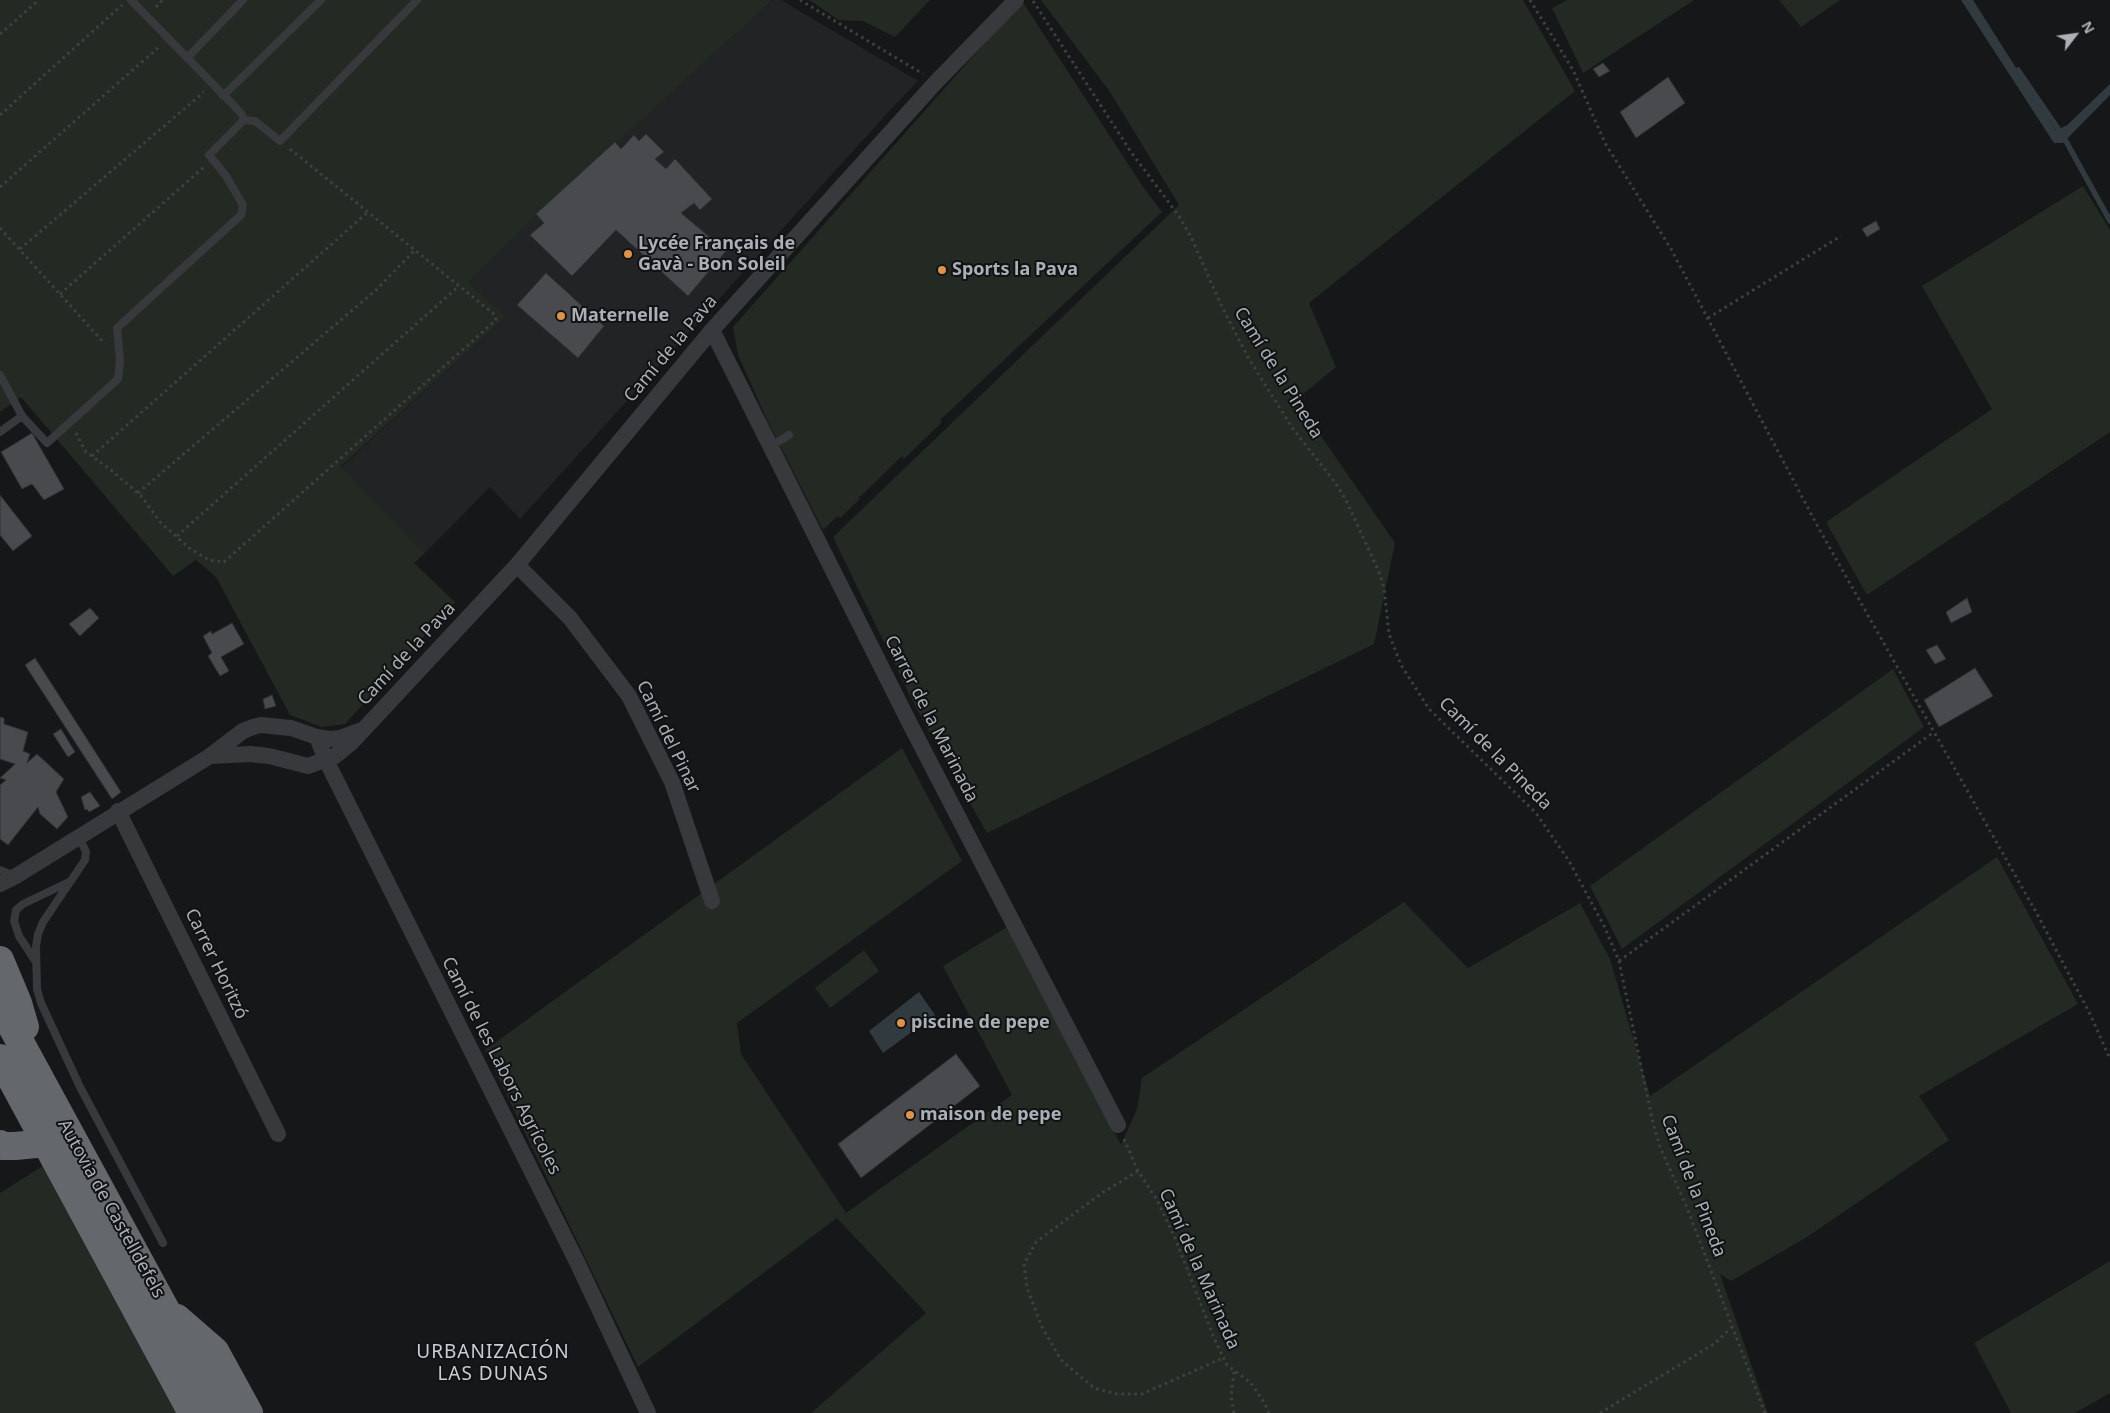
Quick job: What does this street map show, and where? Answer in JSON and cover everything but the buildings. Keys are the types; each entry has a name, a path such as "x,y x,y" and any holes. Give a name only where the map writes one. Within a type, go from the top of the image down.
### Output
{"highway":[{"path":"0,960 18,1003 38,1076"},
{"name":"Autovia de Castelldefels","path":"0,1006 222,1413"},
{"name":"Autovia de Castelldefels","path":"0,1058 192,1413"},
{"path":"0,1089 28,1109"},
{"path":"0,1144 9,1146 46,1143"},
{"path":"165,1309 215,1351 249,1413"}],"street":[{"name":"Camí de la Pava","path":"210,756 250,754 269,756 308,766 326,760 352,742 517,565 712,330 936,82 1016,0"},
{"name":"Carrer de la Marinada","path":"712,330 908,722 1118,1125"},
{"name":"Camí del Pinar","path":"517,565 570,618 629,696 672,782 712,900"},
{"name":"Camí de la Pava","path":"4,880 210,756 243,732 262,725 291,728 318,737 340,738 363,729"},
{"name":"Camí de les Labors Agrícoles","path":"318,737 326,760 578,1264 648,1413"},
{"name":"Carrer Horitzó","path":"118,811 278,1134"}],"lane":[{"path":"129,0 242,113 244,120"},
{"path":"187,58 243,0"},
{"path":"223,96 321,0"},
{"path":"244,120 255,121 280,141 418,0"},
{"path":"0,374 22,416 47,442 118,379 120,361 117,328 241,215 242,205 226,176 209,155 244,120"},
{"path":"0,432 22,416"},
{"path":"771,446 789,435"},
{"path":"78,837 86,852 85,860 43,922 38,934 37,989 41,1003 80,1087 163,1243"},
{"path":"37,964 19,936 14,921 16,910 23,904 71,881"}],"path":[{"path":"0,34 39,0"},
{"path":"0,115 129,0"},
{"path":"800,0 936,82"},
{"name":"Camí de la Pineda","path":"1033,0 1131,152 1179,216 1191,236 1222,308 1249,359 1293,429 1345,498 1379,572 1384,588 1389,634 1401,665 1429,709 1536,813 1570,861 1604,926 1619,961 1653,1123 1660,1147 1688,1210 1765,1413"},
{"path":"1530,0 1573,70 1605,143 1670,249 1818,527 2036,912 2090,1014 2110,1059"},
{"path":"0,187 168,39"},
{"path":"20,249 212,85"},
{"path":"70,422 86,452 138,493 160,522 189,548 209,560 224,562 496,320 495,315 280,141"},
{"path":"60,294 212,160"},
{"path":"92,456 368,212"},
{"path":"0,228 120,361"},
{"path":"1708,318 1842,236"},
{"path":"138,493 376,290 415,250"},
{"path":"177,536 459,286"},
{"path":"1619,961 1934,732"},
{"name":"Camí de la Marinada","path":"1118,1125 1138,1171 1157,1200 1175,1238 1226,1365 1251,1384 1269,1413"},
{"path":"1138,1171 1102,1193 1036,1242 1024,1264 1027,1288 1042,1327 1061,1360 1094,1388 1117,1394 1142,1394 1223,1358"},
{"path":"1600,1413 1714,1344 1732,1326"},
{"path":"1234,1371 1231,1396 1234,1413"}],"shaded area":[{"path":"0,0 772,0 526,225 468,282 506,317 340,467 425,553 414,563 455,602 345,724 322,727 290,715 216,577 196,560 173,576 21,397 0,412"},
{"name":"Lycée Français de Gavà - Bon Soleil","path":"772,0 781,0 918,81 520,519 490,487 425,553 340,468 506,317 467,282 536,214"},
{"path":"809,0 930,0 895,37 863,21 839,20"},
{"path":"1041,0 1523,0 1575,91 1309,303 1336,367 1296,400 1395,543 1374,644 987,833 916,708 833,537 1179,205 1110,92"},
{"path":"1567,0 1694,0 1583,73 1552,8"},
{"path":"1779,0 1840,0 1801,27"},
{"path":"1961,0 1973,0 2056,131 2062,130 2110,84 2110,95 2063,143 2054,143"},
{"name":"Sports la Pava","path":"1022,1 1143,187 1162,212 940,420 942,422 904,459 902,456 858,497 860,499 840,518 838,516 823,530 768,422 738,355 733,327"},
{"path":"2083,186 2110,230 2110,432 1867,595 1826,522 1992,409 1922,286"},
{"path":"1893,669 1924,727 1622,949 1590,886"},
{"path":"902,748 962,861 737,1023 741,1054 846,1213 1012,1095 943,966 1007,927 1121,1145 1137,1109 1142,1078 1404,902 1468,968 1580,903 1610,959 1650,1096 1997,857 2078,1004 1919,1096 1949,1140 1807,1237 1731,1281 1720,1274 1768,1413 811,1413 926,1313 837,1218 638,1367 485,1050"},
{"path":"864,950 879,971 830,1008 815,988"},
{"name":"piscine de pepe","path":"919,992 935,1015 883,1053 869,1031"},
{"path":"46,1164 180,1413 0,1413 0,1193"},
{"path":"2110,1261 2110,1393 2075,1413 2011,1413 1974,1343"}],"waterway":[{"path":"2018,70 2061,133 2065,129"},
{"path":"2062,134 2110,221"}],"place":[{"name":"Lycée Français de Gavà - Bon Soleil","path":"628,254"},
{"name":"Sports la Pava","path":"942,270"},
{"name":"Maternelle","path":"561,316"},
{"name":"piscine de pepe","path":"901,1023"},
{"name":"maison de pepe","path":"910,1115"}],"district":[{"name":"URBANIZACIÓN LAS DUNAS","path":"493,1364"}]}
